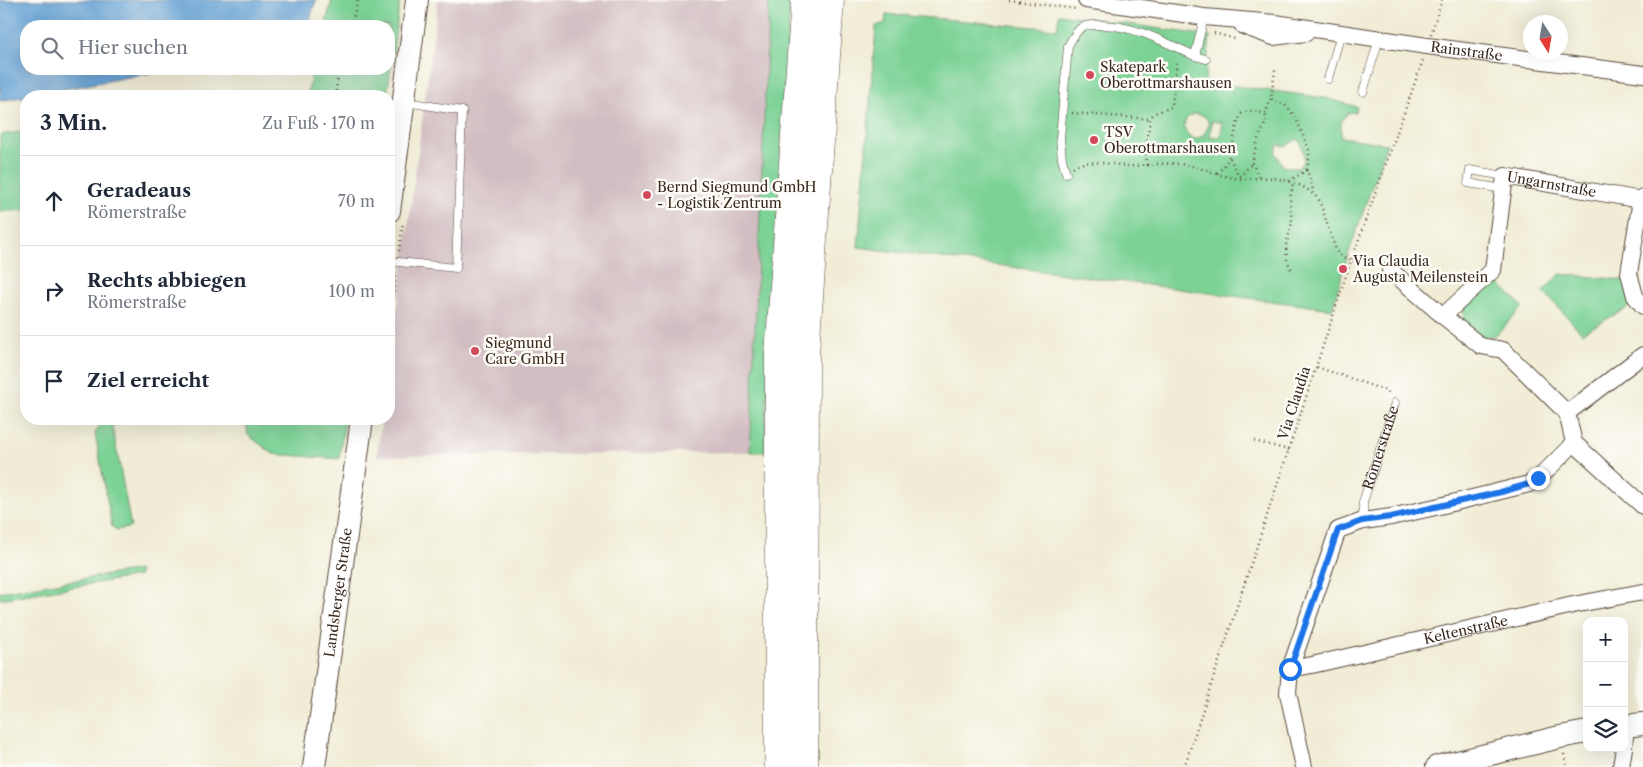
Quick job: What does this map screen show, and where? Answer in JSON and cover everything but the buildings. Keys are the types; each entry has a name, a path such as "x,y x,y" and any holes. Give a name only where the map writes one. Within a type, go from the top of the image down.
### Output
{"highway":[{"path":"779,767 778,354 805,0"},
{"path":"804,767 805,353 830,0"}],"street":[{"path":"395,167 417,0"},
{"name":"Rainstraße","path":"1086,0 1204,17 1275,22 1427,46 1643,74"},
{"name":"Ungarnstraße","path":"1444,316 1494,270 1504,182 1642,199"},
{"path":"1642,199 1629,273 1635,296 1643,306"},
{"path":"1390,270 1481,346 1503,350 1567,413 1574,443 1643,506"},
{"path":"1567,413 1643,355"},
{"name":"Landsberger Straße","path":"314,767 361,425"},
{"path":"1304,767 1288,693 1290,669 1338,530 1362,521 1391,517 1529,484 1538,478 1574,443"},
{"name":"Keltenstraße","path":"1290,669 1573,605 1643,592"},
{"path":"1437,767 1583,733"},
{"path":"1622,767 1625,752"}],"lane":[{"path":"1195,56 1204,17"},
{"path":"1066,173 1062,159 1060,138 1068,46 1074,34 1083,26 1108,25 1131,28 1206,59"},
{"path":"1328,79 1341,33"},
{"path":"1363,92 1379,39"},
{"path":"395,262 456,268 462,111 404,101"},
{"name":"Römerstraße","path":"1362,521 1363,502 1395,403"}],"path":[{"path":"353,20 358,0"},
{"name":"Via Claudia","path":"1184,767 1351,261 1442,0"},
{"path":"1147,165 1146,149 1150,119 1157,111 1169,109 1172,106 1178,48"},
{"path":"1264,114 1271,99 1275,70"},
{"path":"336,90 338,75"},
{"path":"1271,99 1284,105 1291,111 1298,123 1309,150 1307,170 1314,194"},
{"path":"1216,173 1226,165 1230,158 1241,114 1252,110 1264,114 1267,120 1258,139 1252,163 1240,177"},
{"path":"1062,112 1150,119"},
{"path":"1230,158 1234,169 1240,177"},
{"path":"1066,173 1076,165 1085,163 1131,166 1184,164 1216,173 1240,177 1279,178 1314,194 1319,200 1336,250 1342,258 1390,270"},
{"path":"1252,163 1260,177"},
{"path":"1291,269 1287,260 1286,246 1292,223 1291,182 1307,170"},
{"name":"Römerstraße","path":"1317,367 1387,391 1395,403"},
{"path":"1254,441 1289,450"}],"shaded area":[{"path":"438,0 769,0 750,452 377,456 381,425 395,425 395,326"}],"green space":[{"path":"332,0 400,0 395,37 395,20 327,20"},
{"path":"769,0 790,0 765,452 750,452"},
{"path":"886,14 1057,29 1059,14 1210,36 1205,82 1326,98 1357,107 1356,112 1348,113 1341,121 1341,137 1387,144 1349,252 1332,309 858,247 876,26 885,23","holes":["1193,114 1203,116 1208,120 1205,133 1194,139 1188,136 1184,127 1186,119","1212,121 1223,123 1220,137 1210,136","1297,139 1301,144 1304,161 1298,168 1283,166 1275,153 1278,145 1286,146"]},
{"path":"312,75 390,75 388,90 308,90"},
{"path":"20,132 20,210 0,212 0,135"},
{"path":"1560,274 1624,280 1634,304 1582,333 1543,291"},
{"path":"1493,278 1523,307 1495,336 1481,337 1463,321 1464,307"},
{"path":"101,425 112,425 131,527 117,530 112,527 95,433"},
{"path":"247,425 344,425 339,459 273,454 248,435"},
{"path":"139,570 139,576 0,599 0,592"}],"water":[{"path":"0,0 316,0 310,20 20,20 20,75 140,75 59,90 20,90 20,97 0,101"}],"place":[{"name":"Skatepark Oberottmarshausen","path":"1090,75"},
{"name":"TSV Oberottmarshausen","path":"1094,140"},
{"name":"Bernd Siegmund GmbH - Logistik Zentrum","path":"647,195"},
{"name":"Via Claudia Augusta Meilenstein","path":"1343,269"},
{"name":"Siegmund Care GmbH","path":"475,351"}],"route":[{"path":"1290,669 1338,530 1362,521 1391,517 1501,492 1529,484 1538,478"}]}
